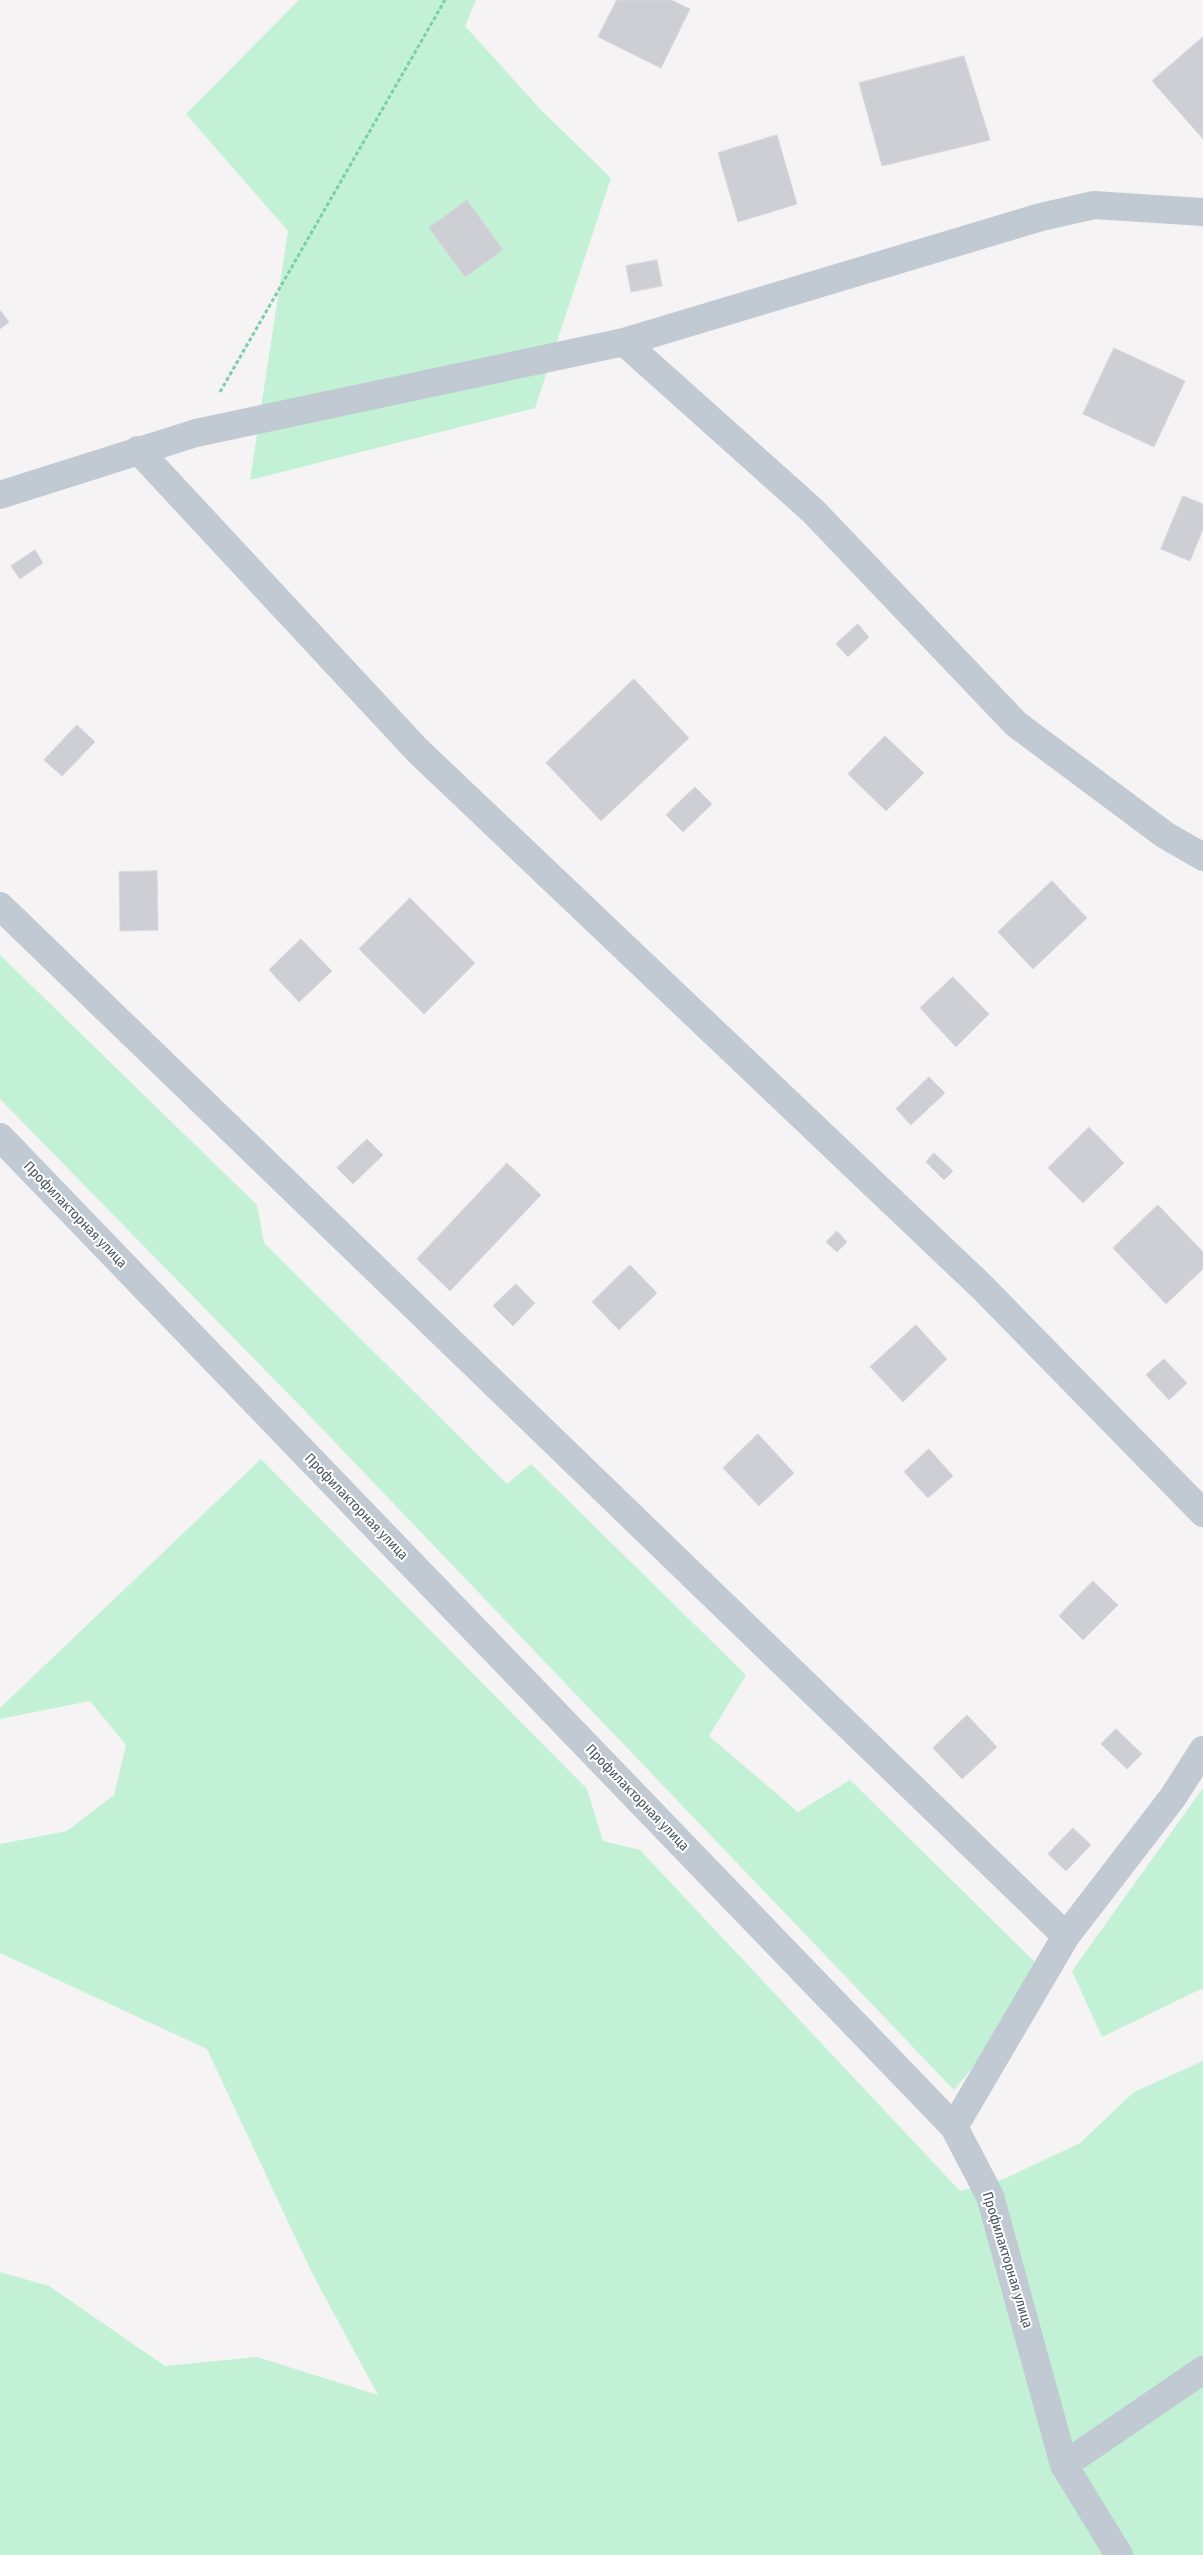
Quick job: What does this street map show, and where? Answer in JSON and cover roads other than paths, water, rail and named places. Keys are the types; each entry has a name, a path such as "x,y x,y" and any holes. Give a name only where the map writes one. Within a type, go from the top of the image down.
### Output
{"street":[{"path":"0,495 196,433 624,342 1042,217 1094,205 1203,212"},
{"path":"624,342 812,511 1016,724 1165,834 1203,856"},
{"path":"138,450 417,750 982,1286 1203,1513"},
{"path":"0,906 1066,1936"},
{"name":"Профилакторная улица","path":"0,1137 954,2127 990,2196 1064,2464 1119,2555"},
{"path":"954,2127 1066,1936 1173,1797 1203,1750"},
{"path":"1064,2464 1203,2370"}]}
